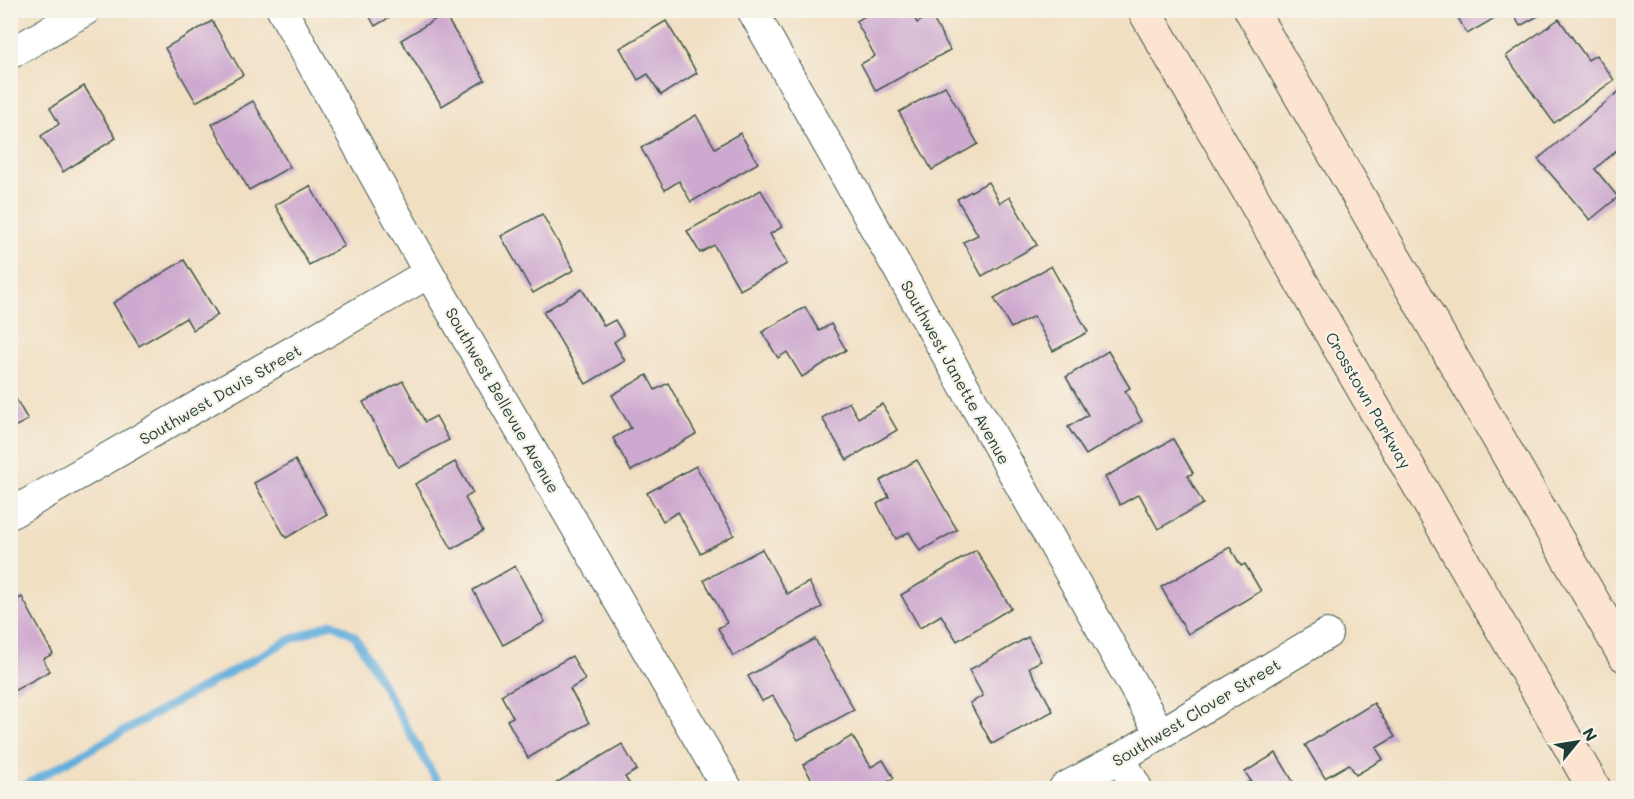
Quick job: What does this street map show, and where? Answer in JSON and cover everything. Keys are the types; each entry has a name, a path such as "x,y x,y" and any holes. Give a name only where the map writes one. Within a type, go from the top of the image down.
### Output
{"main road":[{"name":"Crosstown Parkway","path":"1144,10 1594,789"},
{"path":"1251,10 1623,655"}],"street":[{"path":"10,54 86,10"},
{"name":"Southwest Bellevue Avenue","path":"282,10 429,273 727,789"},
{"name":"Southwest Janette Avenue","path":"752,10 1160,733"},
{"name":"Southwest Davis Street","path":"10,514 429,273"},
{"name":"Southwest Clover Street","path":"1064,789 1327,634"},
{"path":"1120,758 1137,789"}],"building":[{"path":"366,10 402,10 375,26"},
{"path":"876,10 910,10 917,23 931,15 950,50 876,91 861,64 875,56 856,21"},
{"path":"1454,10 1509,10 1467,34"},
{"path":"1511,10 1549,10 1520,26"},
{"path":"444,14 485,80 442,106 401,40"},
{"path":"1559,19 1588,60 1596,55 1614,80 1554,123 1506,56"},
{"path":"212,21 243,75 196,102 165,48"},
{"path":"666,21 697,73 661,95 648,74 638,80 620,48"},
{"path":"84,86 116,138 63,172 41,136 59,124 50,108"},
{"path":"945,86 978,144 932,170 899,112"},
{"path":"1624,87 1624,151 1620,147 1595,169 1618,197 1590,220 1538,159"},
{"path":"253,101 290,167 249,190 212,124"},
{"path":"696,115 715,148 740,133 758,163 691,202 679,181 665,190 641,148"},
{"path":"988,182 1000,203 1010,197 1037,245 982,276 963,242 978,235 957,199"},
{"path":"10,186 17,197 10,200"},
{"path":"310,186 344,246 309,265 275,205"},
{"path":"761,190 782,227 770,234 787,264 740,290 714,245 700,253 687,231"},
{"path":"542,214 574,270 533,293 501,236"},
{"path":"184,260 218,315 193,330 186,318 139,346 113,303"},
{"path":"1051,266 1088,332 1053,351 1034,316 1011,328 994,298"},
{"path":"582,289 604,326 615,320 624,335 614,342 625,361 586,384 543,312"},
{"path":"805,307 819,331 831,324 846,350 802,377 787,352 778,358 762,332"},
{"path":"1108,351 1130,388 1125,391 1142,421 1086,455 1068,427 1088,415 1066,377"},
{"path":"647,375 655,390 668,383 696,434 631,471 613,438 631,428 612,395"},
{"path":"403,381 425,422 436,416 449,440 398,467 363,402"},
{"path":"10,389 28,420 10,429"},
{"path":"849,402 858,418 882,404 897,430 847,460 822,418"},
{"path":"1173,439 1193,473 1188,476 1203,504 1158,529 1139,494 1120,505 1105,477"},
{"path":"295,460 327,514 286,538 254,483"},
{"path":"917,460 957,530 920,551 909,532 896,539 877,504 889,497 880,481"},
{"path":"455,462 473,493 465,498 483,531 452,549 415,484"},
{"path":"696,466 734,535 700,553 678,512 663,521 647,493"},
{"path":"1230,547 1241,566 1245,564 1261,591 1188,634 1161,587"},
{"path":"762,549 787,594 809,582 822,607 733,656 718,628 727,623 704,580"},
{"path":"976,550 1011,608 957,641 941,615 920,628 901,595"},
{"path":"515,566 545,622 503,645 473,590"},
{"path":"22,597 53,654 43,659 50,671 10,693 10,603"},
{"path":"1028,637 1041,661 1029,667 1053,711 992,744 970,703 983,696 969,670"},
{"path":"815,639 854,710 798,740 773,696 762,701 748,676"},
{"path":"572,656 585,680 570,689 589,723 528,758 507,720 513,717 501,695"},
{"path":"1374,703 1395,737 1376,748 1383,759 1356,775 1349,764 1325,778 1305,745"},
{"path":"852,736 871,767 883,760 894,778 881,786 883,788 817,788 803,765"},
{"path":"622,744 637,770 625,777 632,788 552,788 551,786"},
{"path":"1276,753 1297,788 1238,788 1251,781 1245,772"}],"waterway":[{"path":"20,788 285,642 332,623 355,636 441,788"}]}
